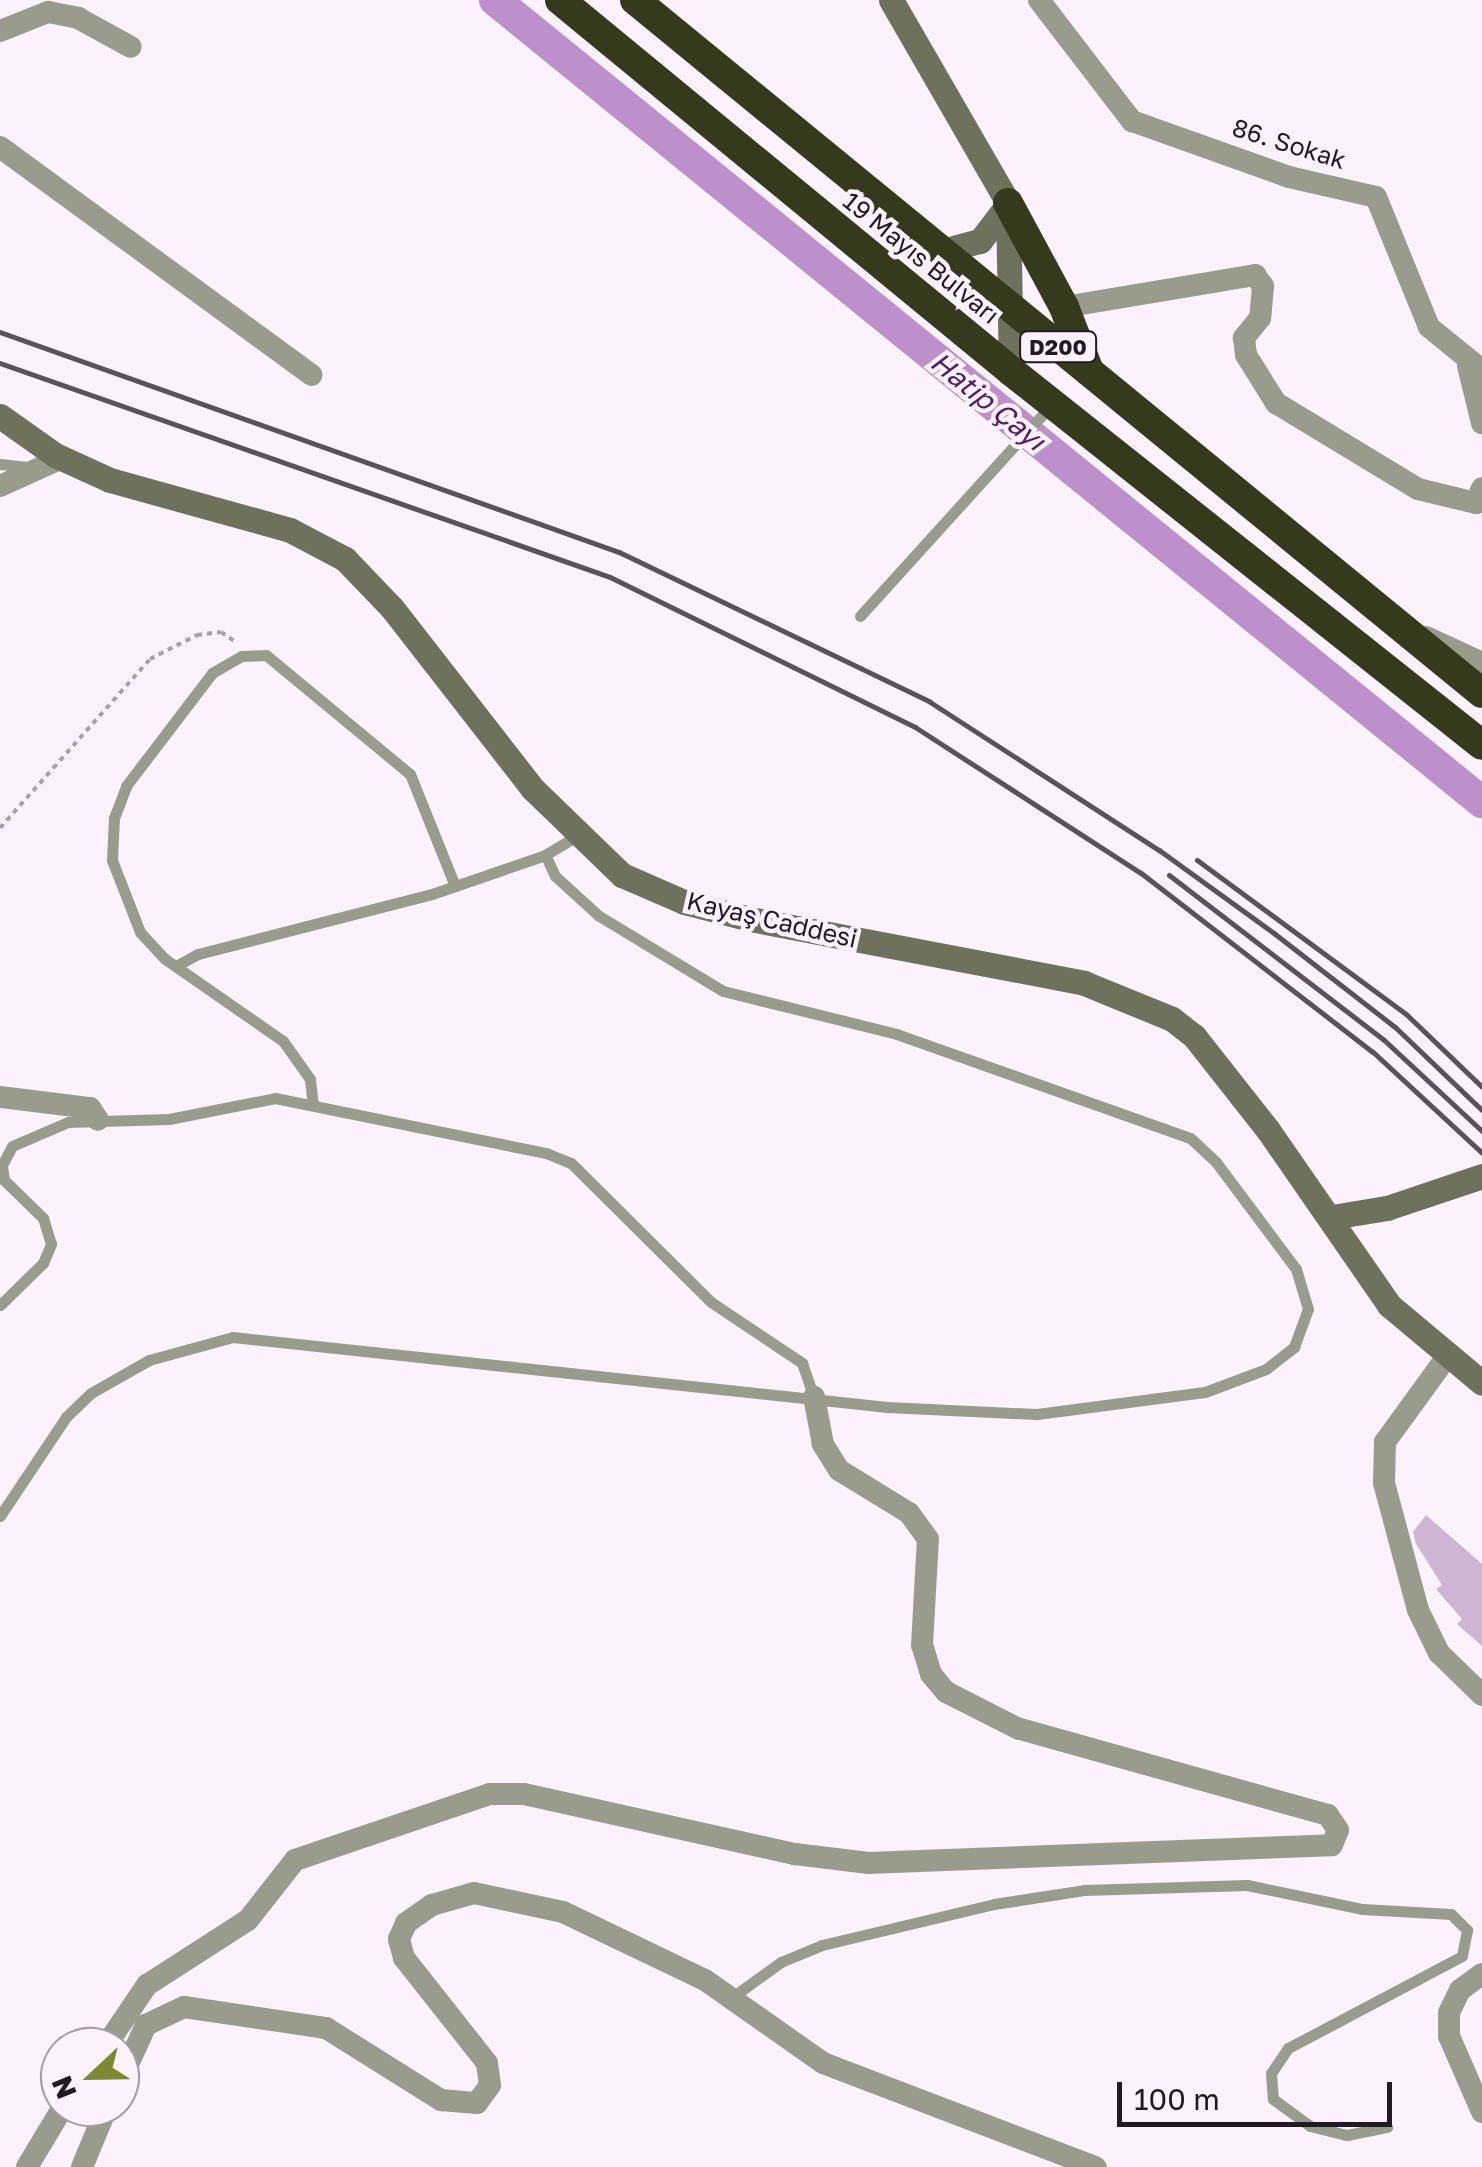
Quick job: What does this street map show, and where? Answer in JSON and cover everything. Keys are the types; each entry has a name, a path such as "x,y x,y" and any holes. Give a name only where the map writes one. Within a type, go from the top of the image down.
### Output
{"highway":[{"name":"19 Mayıs Bulvarı","path":"560,0 1010,371 1044,413 1482,745"},
{"name":"19 Mayıs Bulvarı","path":"635,0 1482,693"},
{"path":"1008,203 1064,307 1090,374"}],"street":[{"path":"891,0 1008,203 1010,371"},
{"name":"86. Sokak","path":"1040,0 1132,121 1288,177 1376,197 1429,328 1475,368"},
{"path":"0,31 48,12 78,18 131,47"},
{"path":"0,148 312,375"},
{"path":"942,251 980,241 1008,203"},
{"path":"1064,307 1261,279 1260,318 1244,338 1253,372 1276,403 1418,490 1476,503 1482,488"},
{"path":"1475,368 1482,423"},
{"name":"Kayaş Caddesi","path":"0,416 51,463 290,530 345,559 578,836 622,875 684,902 1043,972 1154,1008 1194,1036 1332,1217 1389,1305 1446,1358 1482,1384"},
{"path":"0,486 51,463"},
{"path":"1393,622 1482,663"},
{"path":"0,1097 90,1108 98,1120"},
{"path":"1332,1217 1387,1208 1482,1176"},
{"path":"1446,1358 1385,1442 1384,1483 1418,1610 1439,1653 1482,1695"},
{"path":"119,2027 147,1985 248,1920 295,1860 490,1794 524,1794 794,1854 868,1863 1332,1846 1338,1830 1328,1815 1033,1734 946,1692 931,1674 922,1646 928,1539 909,1514 839,1470 818,1429 814,1397"},
{"path":"140,2037 146,2024 162,2014 197,2008 326,2028 441,2100 460,2106 476,2103 490,2084 486,2063 399,1945 406,1923 459,1894 556,1909 731,1998 823,2063 1096,2167"},
{"path":"1482,1974 1460,1990 1448,2014 1449,2036 1482,2112"},
{"path":"27,2167 51,2127"},
{"path":"82,2167 99,2127"}],"lane":[{"path":"860,616 1044,413"},
{"path":"0,464 51,463"},
{"path":"313,1105 310,1079 283,1041 176,966 146,940 127,907 112,860 114,818 126,786 212,673 241,656 266,654 410,774 455,886"},
{"path":"176,966 198,954 455,886 544,855 578,836"},
{"path":"0,1516 66,1417 91,1393 149,1360 234,1337 814,1397 1037,1414 1205,1392 1276,1364 1300,1337 1308,1309 1296,1268 1216,1162 1174,1128 980,1068 897,1034 722,991 599,916 555,876 544,855"},
{"path":"0,1305 44,1263 51,1244 43,1218 4,1180 4,1158 36,1132 98,1120 185,1117 266,1098 546,1152 571,1164 711,1302 802,1362 814,1397"},
{"path":"731,1998 781,1962 812,1949 994,1904 1084,1890 1247,1885 1362,1909 1452,1914 1467,1930 1462,1956 1288,2048 1271,2073 1273,2099 1310,2126 1347,2135 1387,2127"}],"path":[{"path":"0,828 150,658 184,639 216,632 232,637 241,656"}],"building":[{"path":"1426,1515 1482,1564 1482,1646 1457,1624 1462,1619 1436,1589 1442,1585 1416,1544 1413,1532"}],"waterway":[{"name":"Hatip Çayı","path":"495,0 1482,802"}],"railway":[{"path":"0,332 619,552 930,702 1159,850 1275,934 1395,1027 1482,1110"},
{"path":"0,363 610,577 915,727 1141,873 1373,1052 1482,1153"},
{"path":"1197,860 1406,1014 1482,1087"},
{"path":"1169,875 1384,1040 1482,1131"}]}
